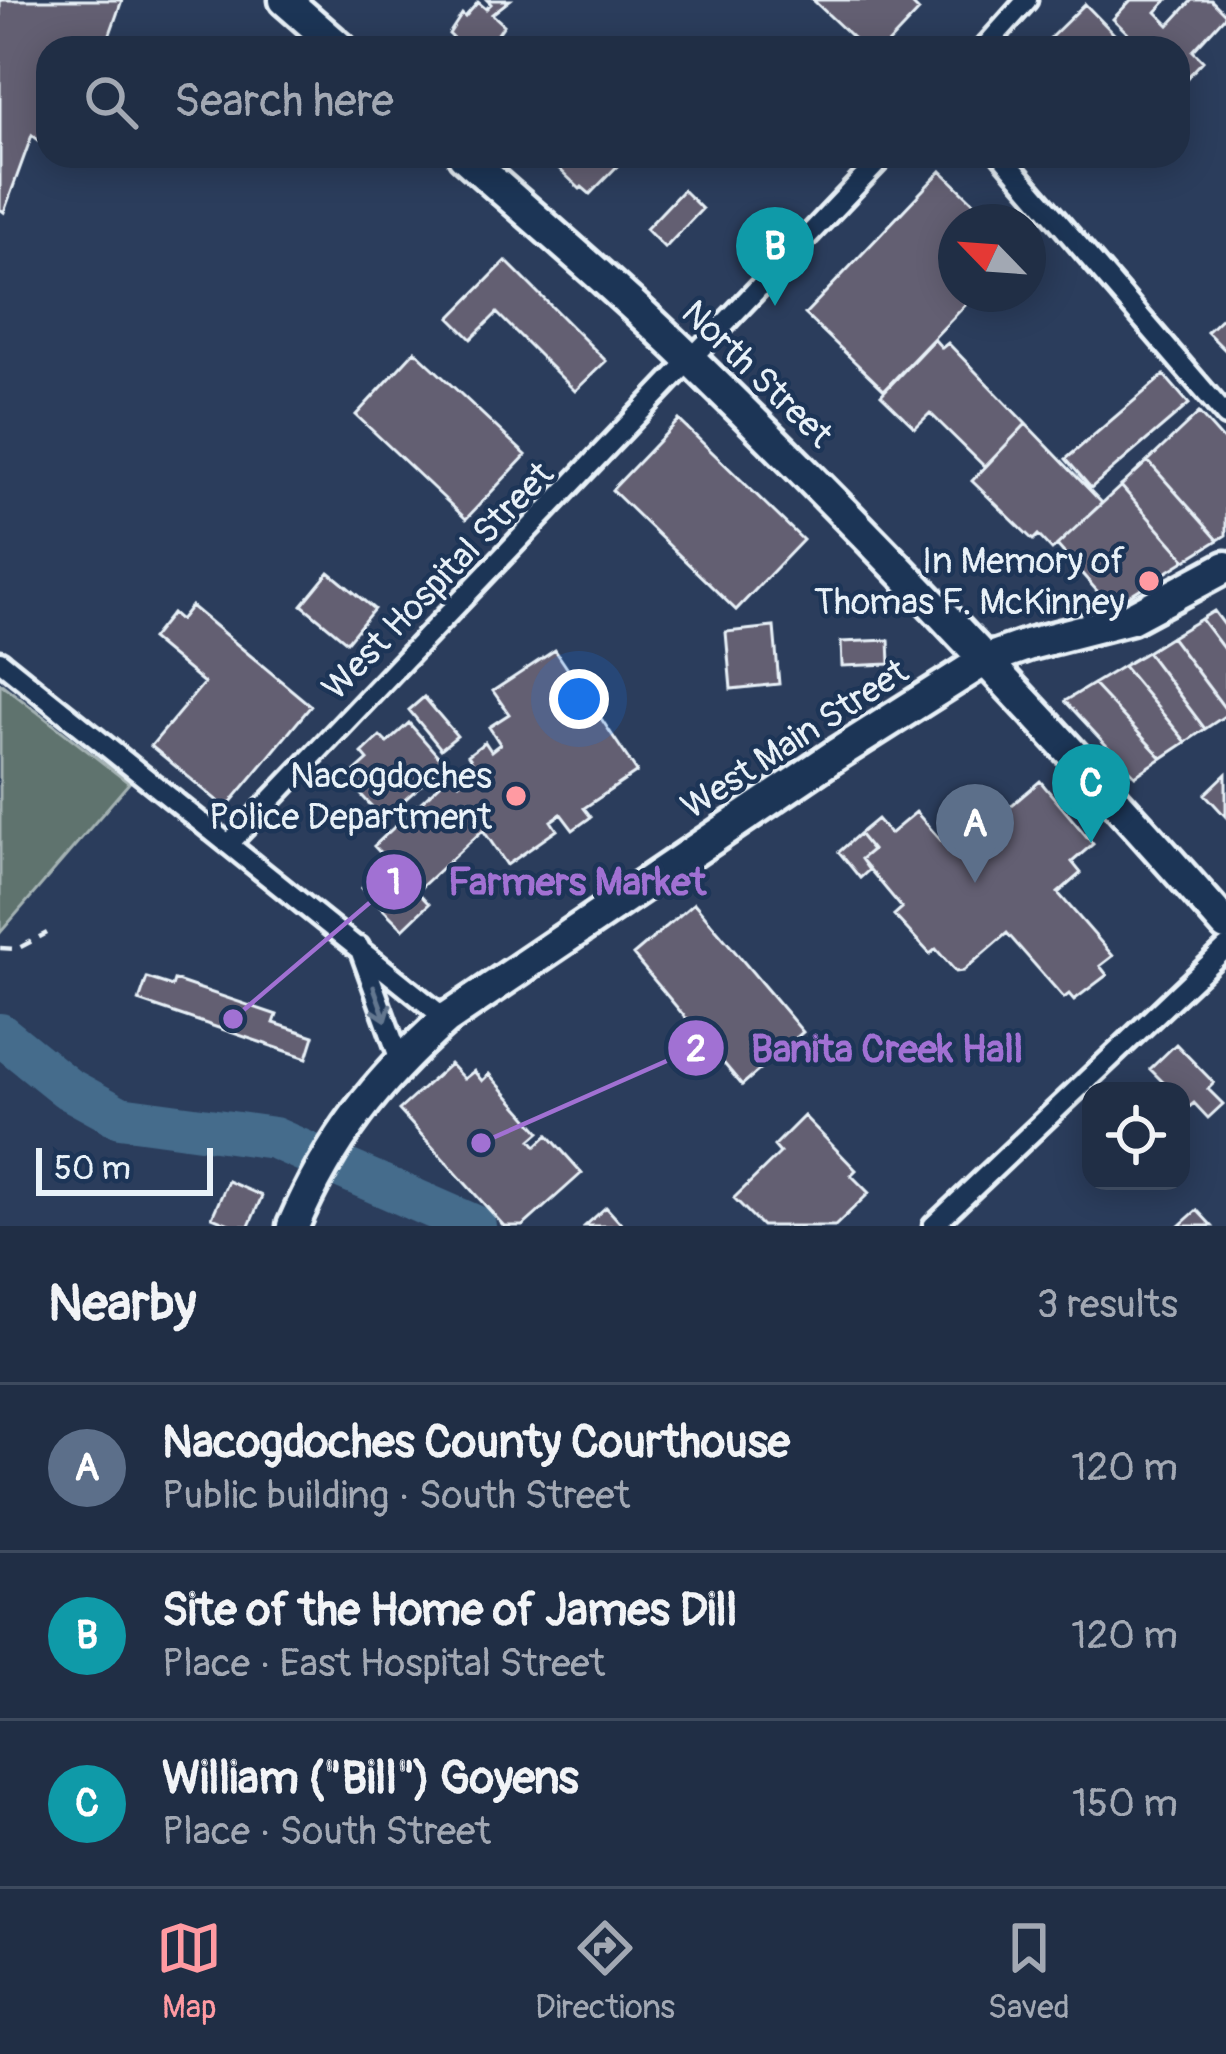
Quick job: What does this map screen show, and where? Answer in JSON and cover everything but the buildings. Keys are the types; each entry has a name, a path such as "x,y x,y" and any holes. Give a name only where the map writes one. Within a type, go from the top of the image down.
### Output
{"main road":[{"path":"285,0 326,36"},
{"name":"North Street","path":"477,168 692,361 841,508 1226,925"},
{"name":"West Main Street","path":"299,1212 332,1147 363,1102 446,1019 837,754 985,660 1131,618 1226,567"}],"street":[{"path":"995,36 1027,0"},
{"name":"West Hospital Street","path":"229,844 873,168"},
{"path":"1012,168 1226,416"},
{"path":"0,662 446,1019"},
{"path":"359,947 400,1060"},
{"path":"933,1226 1226,949"}],"path":[{"path":"0,948 17,949 47,933"}],"green space":[{"path":"0,683 129,783 0,933"}],"waterway":[{"path":"0,1034 67,1088 120,1117 274,1138 475,1226"}],"place":[{"name":"Site of the Home of James Dill","path":"775,306"},
{"name":"In Memory of Thomas F. McKinney","path":"1149,581"},
{"name":"Nacogdoches Police Department","path":"516,796"},
{"name":"William (\"Bill\") Goyens","path":"1091,843"},
{"name":"Nacogdoches County Courthouse","path":"975,883"},
{"name":"Farmers Market","path":"233,1019"},
{"name":"Banita Creek Hall","path":"481,1143"}]}
